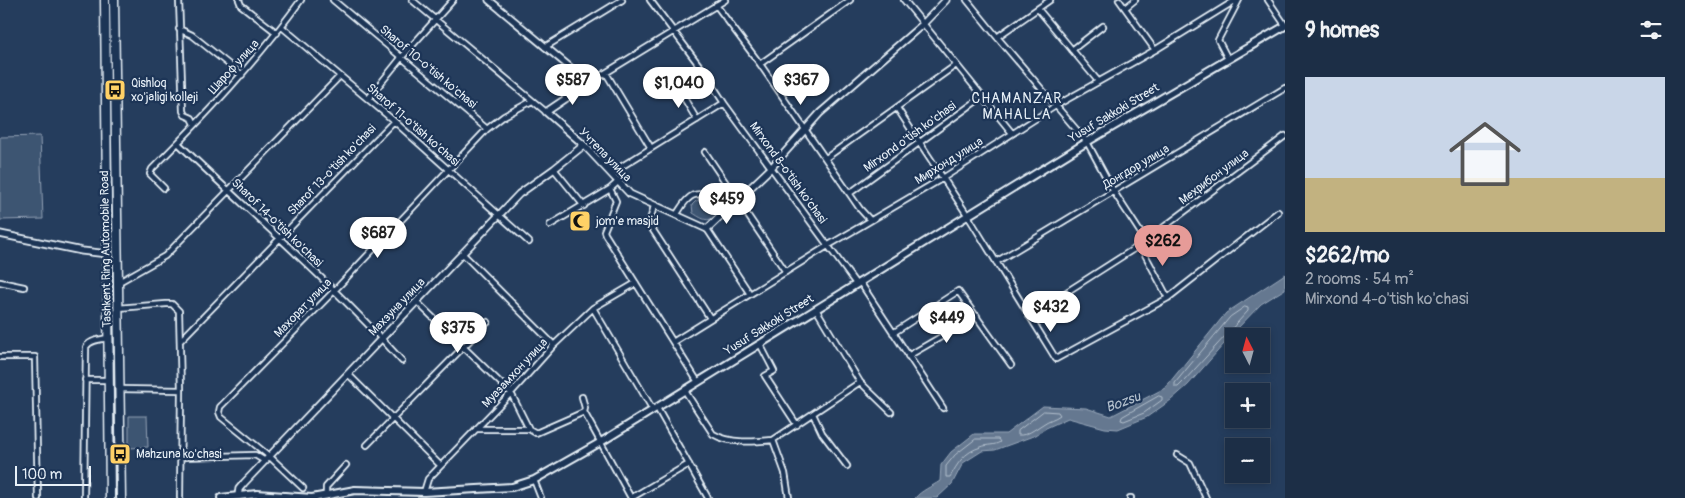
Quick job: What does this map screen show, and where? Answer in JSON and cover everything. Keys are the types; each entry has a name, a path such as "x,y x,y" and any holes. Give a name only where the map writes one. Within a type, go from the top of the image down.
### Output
{"highway":[{"name":"Tashkent Ring Automobile Road","path":"105,0 110,498"},
{"name":"Tashkent Ring Automobile Road","path":"114,0 121,498"},
{"path":"108,220 116,220"},
{"path":"109,338 118,338"}],"main road":[{"name":"Yusuf Sakkoki Street","path":"225,498 263,494 307,498 355,490 421,494 508,488 534,480 655,409 1087,142 1285,25"}],"street":[{"path":"178,0 183,111 184,114 192,118 195,124"},
{"path":"239,0 241,5 277,33"},
{"name":"Шароф улица","path":"164,188 150,174 152,170 242,75 282,27 301,0"},
{"name":"Sharof 10-o'tish ko'chasi","path":"333,0 487,129"},
{"path":"412,0 546,112 589,83 725,0"},
{"path":"368,99 401,58 453,0"},
{"path":"489,0 589,83"},
{"path":"545,47 622,0"},
{"name":"Mirxond 8-o'tish ko'chasi","path":"650,0 702,69 771,168 858,283 942,408"},
{"path":"760,64 850,0"},
{"path":"904,0 1012,133"},
{"path":"750,294 708,229 771,168 820,113 923,24 946,0"},
{"path":"997,37 1050,0"},
{"path":"1119,0 1155,50"},
{"path":"1125,8 1135,0"},
{"path":"1228,59 1218,40 1238,0"},
{"name":"Мирхонд улица","path":"673,342 1056,106 1238,0"},
{"path":"1268,0 1285,25"},
{"path":"969,1 997,37 1087,142 1114,192 1146,241"},
{"path":"716,6 760,64 870,220"},
{"path":"1038,9 1098,81"},
{"path":"1072,50 1103,26"},
{"name":"Sharof 11-o'tish ko'chasi","path":"282,27 394,121 529,242"},
{"path":"179,29 189,32 242,75"},
{"path":"826,158 956,65"},
{"path":"606,73 651,148"},
{"path":"118,283 165,256 340,76"},
{"path":"678,88 697,120"},
{"name":"Донгдор улица","path":"996,262 1285,88"},
{"name":"Mirxond o'tish ko'chasi","path":"850,193 982,97"},
{"name":"Махорат улица","path":"303,488 267,459 221,417 218,412 220,407 334,291 487,129 504,116 532,101"},
{"path":"611,173 724,103"},
{"path":"897,108 968,216 1055,358 1058,359 1168,298 1278,212"},
{"name":"Учтепа улица","path":"546,112 584,145 630,194 708,229"},
{"name":"Sharof 13-o'tish ko'chasi","path":"180,341 394,121"},
{"name":"Мехрибон улица","path":"1029,316 1140,246 1285,136"},
{"name":"Sharof 14-o'tish ko'chasi","path":"178,143 334,291 402,361"},
{"name":"Махзуна улица","path":"238,496 239,489 519,194 584,145"},
{"path":"705,152 786,272"},
{"path":"554,169 584,206"},
{"path":"550,225 584,206 610,189 618,181"},
{"path":"610,189 616,201 604,231 605,234 698,382"},
{"path":"676,215 687,199 696,194 707,196 732,206"},
{"path":"654,206 649,224 710,318"},
{"path":"0,234 82,251 108,254"},
{"path":"1140,246 1168,298"},
{"path":"463,254 554,345"},
{"path":"0,282 24,287"},
{"name":"Муазамхон улица","path":"421,494 428,479 440,465 511,393 554,345 593,308 636,283"},
{"path":"893,333 958,291 1011,364"},
{"path":"417,302 511,393 529,429"},
{"path":"118,308 172,304 179,311 181,390 180,498"},
{"path":"593,308 708,498"},
{"path":"816,309 860,382 890,412"},
{"path":"908,356 976,316"},
{"path":"367,445 488,322"},
{"path":"84,498 86,346 92,342 109,338"},
{"path":"760,344 774,371 765,376 797,425"},
{"path":"0,357 35,357 38,498"},
{"path":"348,374 440,465"},
{"path":"85,380 109,380"},
{"path":"684,391 713,434 719,437 746,442 773,440 860,382"},
{"path":"119,389 181,390"},
{"path":"582,398 585,408 584,412 631,498 689,464"},
{"path":"476,429 529,429 536,433 584,412"},
{"path":"813,414 822,433 847,466"},
{"path":"773,440 785,473 789,498"},
{"path":"181,457 255,455 267,459"},
{"path":"1177,455 1190,463 1206,498"},
{"path":"326,496 326,488 346,465"},
{"path":"534,480 542,498"}],"shaded area":[{"path":"40,136 43,219 0,220 0,137"},
{"path":"698,200 715,208 716,215 713,218 707,220 693,213 692,205"},
{"path":"129,416 147,416 148,447 129,448"}],"water":[{"name":"Bozsu","path":"1285,274 1285,289 1261,304 1238,328 1225,328 1225,343 1188,385 1147,417 1118,429 1105,428 1068,418 1036,435 995,450 982,451 963,463 952,484 937,498 915,498 940,481 941,465 951,452 974,434 1006,434 1043,406 1086,408 1111,416 1165,388 1226,313"}],"place":[{"name":"Qishloq xo'jaligi kolleji","path":"115,90"},
{"name":"jom'e masjid","path":"580,221"},
{"name":"Mahzuna ko'chasi","path":"120,454"}],"district":[{"name":"CHAMANZAR MAHALLA","path":"1017,106"}]}
